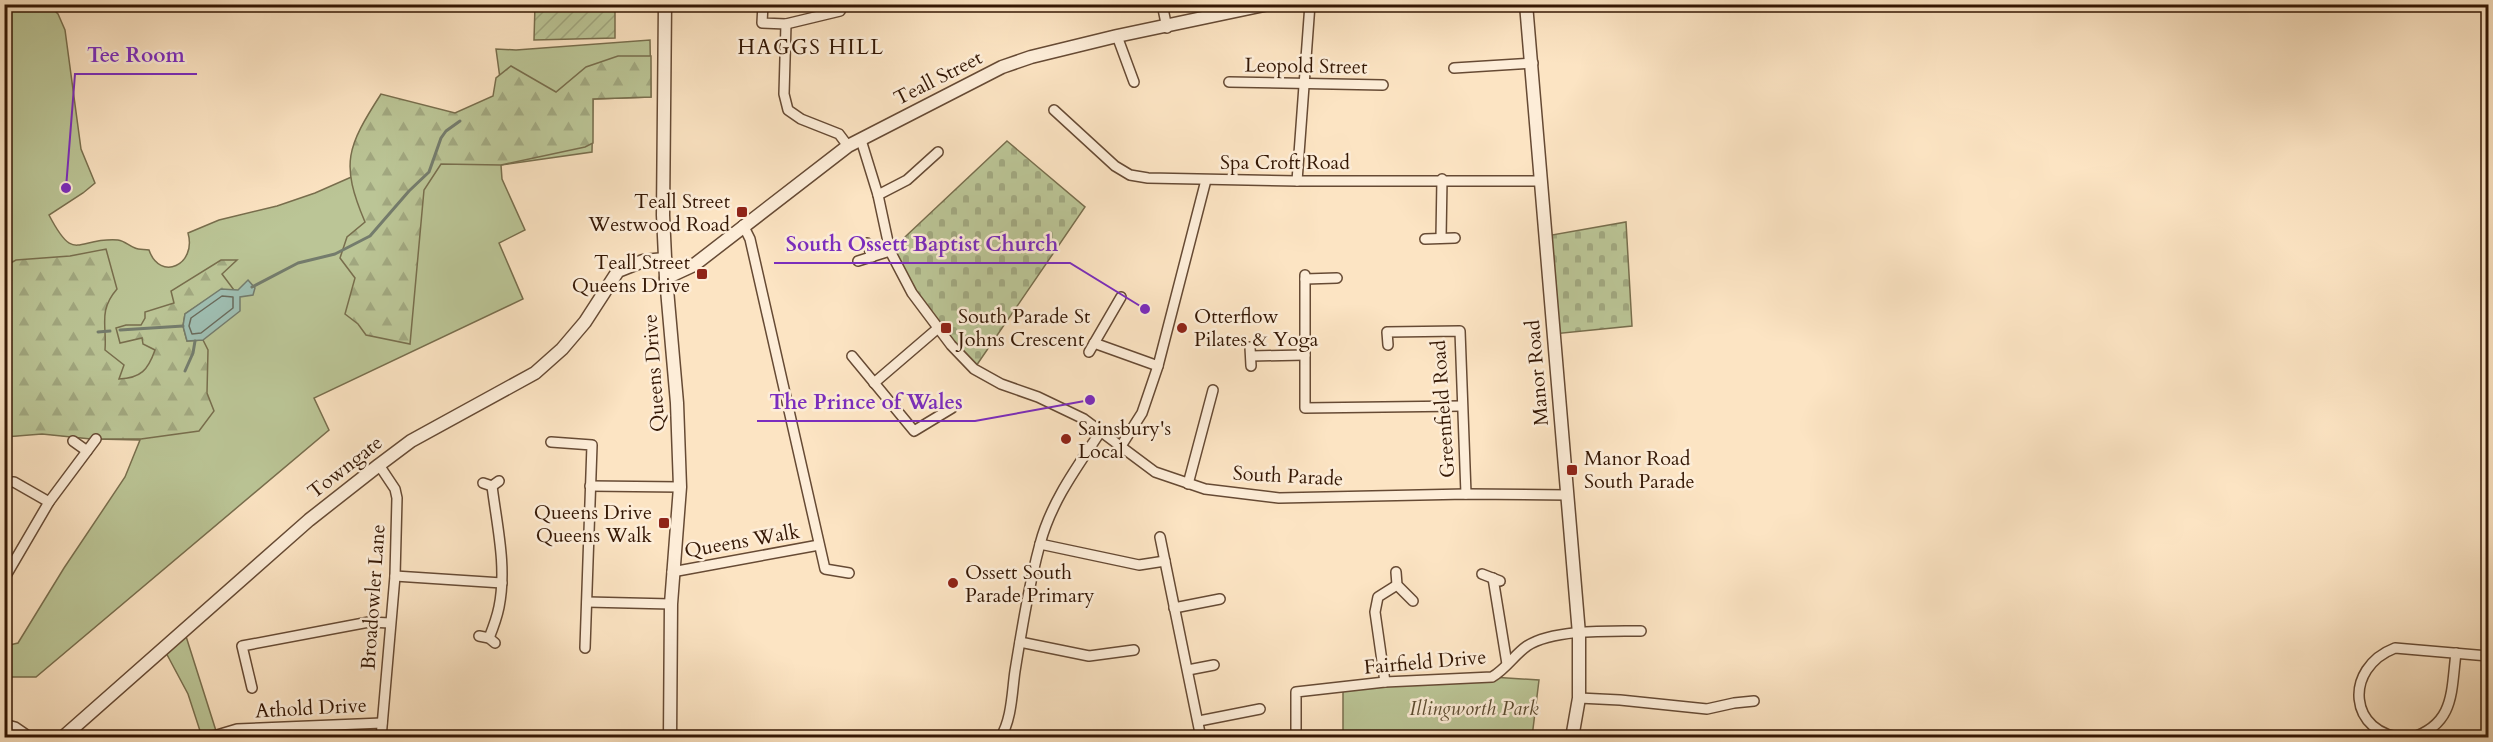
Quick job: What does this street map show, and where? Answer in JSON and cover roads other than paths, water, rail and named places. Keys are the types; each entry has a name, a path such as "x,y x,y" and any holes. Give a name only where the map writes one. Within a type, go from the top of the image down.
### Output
{"street":[{"name":"Queens Drive","path":"664,4 663,215 677,403 680,487 670,604 670,738"},
{"path":"763,4 762,23 786,24 840,11 844,4"},
{"path":"1162,4 1167,27"},
{"name":"Teall Street","path":"666,278 694,265 742,225 848,146 1002,68 1031,57 1117,36 1167,27 1246,7 1269,4"},
{"path":"1297,181 1310,4"},
{"name":"Manor Road","path":"1526,4 1533,63 1540,181 1579,634 1579,698 1572,738"},
{"path":"786,24 784,94 788,110 801,119 839,134 848,146"},
{"path":"1117,36 1133,79 1120,77"},
{"path":"1454,68 1533,63"},
{"name":"Leopold Street","path":"1229,82 1383,85"},
{"name":"Spa Croft Road","path":"1054,110 1105,158 1130,175 1148,178 1297,181 1442,179 1540,181"},
{"name":"South Parade","path":"861,140 878,195 890,250 912,292 937,328 974,369 1001,384 1038,397 1084,419 1155,472 1205,489 1279,498 1466,494 1568,495"},
{"path":"878,195 907,180 938,152"},
{"path":"1440,238 1442,179"},
{"path":"1120,446 1142,413 1158,366 1206,180"},
{"path":"742,225 750,239 825,568 849,573"},
{"path":"1425,239 1455,238"},
{"path":"867,243 872,257"},
{"path":"858,261 890,250"},
{"name":"Towngate","path":"62,738 309,520 379,465 411,441 535,373 585,322 618,271 643,261 665,260"},
{"path":"1337,278 1305,277 1305,408 1462,406"},
{"path":"1121,297 1092,348 1158,366"},
{"path":"874,383 937,328"},
{"name":"Greenfield Road","path":"1388,345 1388,332 1460,331 1466,494"},
{"path":"1251,357 1305,355"},
{"path":"852,356 914,431 952,408"},
{"path":"1188,484 1212,390"},
{"path":"1005,737 1020,642 1040,544 1056,502 1101,431"},
{"path":"4,579 49,502 96,439"},
{"path":"73,441 87,451"},
{"path":"551,442 592,445 585,648"},
{"name":"Broadowler Lane","path":"379,465 395,489 398,498 395,576 381,738"},
{"path":"4,482 14,482 49,502"},
{"path":"488,639 499,610 502,583 502,558 491,483"},
{"path":"590,486 680,487"},
{"path":"1160,537 1202,738"},
{"path":"1040,544 1139,565 1165,561"},
{"name":"Queens Walk","path":"672,572 819,545"},
{"path":"1396,572 1398,585 1413,602"},
{"path":"1482,574 1496,579 1507,664"},
{"path":"395,576 502,583"},
{"path":"1385,682 1375,612 1378,597 1398,585"},
{"path":"1174,608 1220,599"},
{"path":"587,602 670,604"},
{"path":"252,688 242,646 369,622 390,623"},
{"name":"Fairfield Drive","path":"1296,738 1296,692 1385,682 1492,677 1528,646 1541,639 1579,634 1641,631"},
{"path":"1020,642 1089,656 1134,650"},
{"path":"2406,738 2378,732 2368,721 2360,706 2359,692 2362,676 2382,653 2395,648 2488,656"},
{"path":"2410,738 2436,726 2445,714 2450,698 2456,653"},
{"path":"1188,670 1214,665"},
{"path":"1579,698 1620,700 1707,710 1725,704 1754,701"},
{"path":"1199,721 1260,709"},
{"name":"Athold Drive","path":"207,738 237,729 382,723"},
{"path":"4,724 15,727 31,738"}],"water":[{"path":"248,280 255,288 253,295 240,297 240,311 203,340 187,341 183,326 185,314 221,289 238,290"}],"waterway":[{"path":"252,287 298,263 335,254 370,236 409,191 429,172 441,138 446,131 460,121"},
{"path":"120,330 183,326"},
{"path":"98,332 110,331"},
{"path":"185,371 193,353 195,341"}],"place":[{"name":"Tee Room","path":"66,188"},
{"name":"Teall Street Westwood Road","path":"742,212"},
{"name":"Teall Street Queens Drive","path":"702,274"},
{"name":"South Ossett Baptist Church","path":"1145,309"},
{"name":"South Parade St Johns Crescent","path":"946,328"},
{"name":"Otterflow Pilates & Yoga","path":"1182,328"},
{"name":"The Prince of Wales","path":"1090,400"},
{"name":"Sainsbury's Local","path":"1066,439"},
{"name":"Manor Road South Parade","path":"1572,470"},
{"name":"Queens Drive Queens Walk","path":"664,523"},
{"name":"Ossett South Parade Primary","path":"953,583"}],"district":[{"name":"HAGGS HILL","path":"811,47"}],"park label":[{"name":"Illingworth Park","path":"1474,708"}]}
